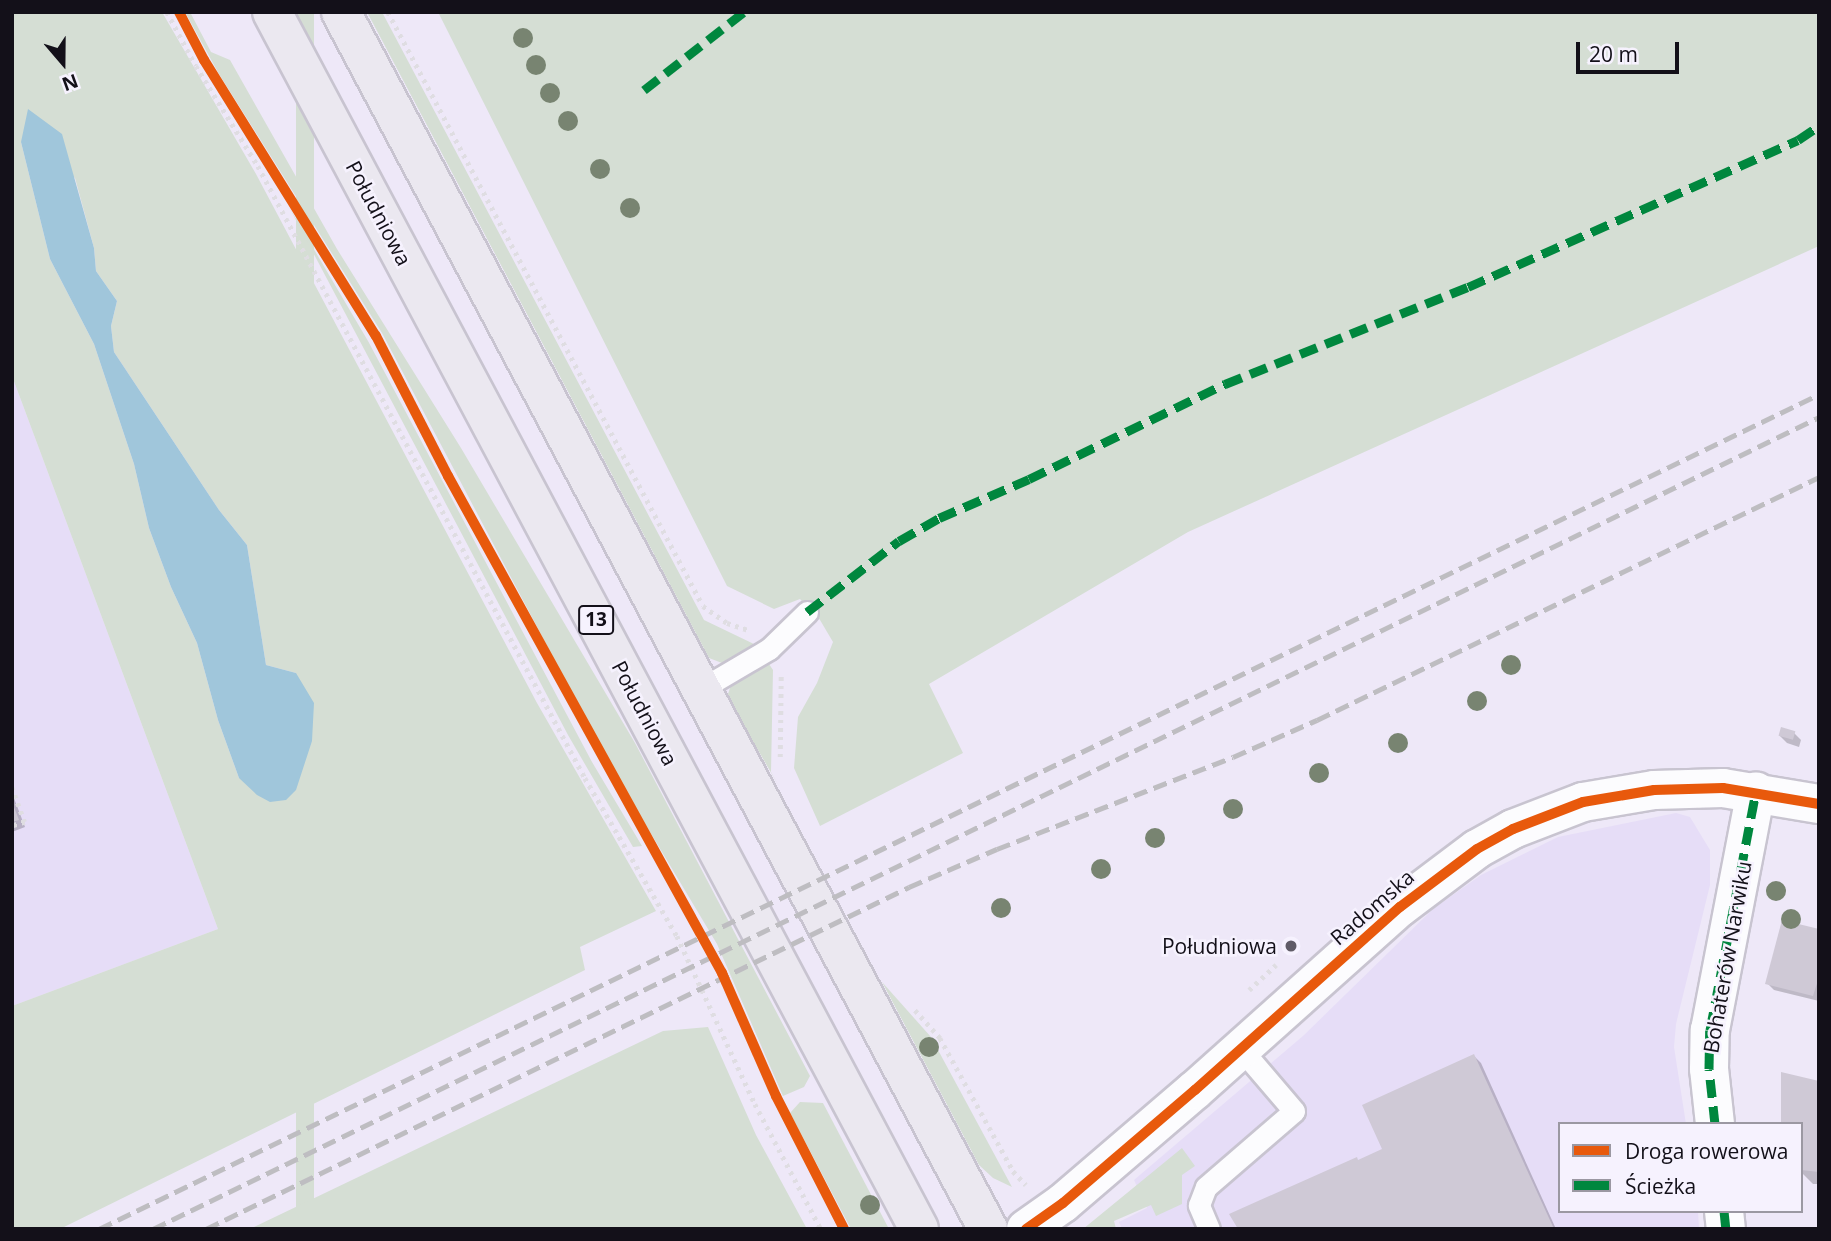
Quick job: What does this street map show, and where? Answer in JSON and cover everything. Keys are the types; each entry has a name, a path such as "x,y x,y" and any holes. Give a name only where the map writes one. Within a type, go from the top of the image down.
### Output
{"main road":[{"name":"Południowa","path":"272,12 919,1229"},
{"path":"341,12 988,1229"}],"street":[{"name":"Radomska","path":"1028,1211 1063,1203 1437,877 1513,829 1583,803 1625,793 1686,788 1756,791 1819,804"},
{"name":"Bohaterów Narwiku","path":"1715,1122 1709,1069 1710,1030 1756,791"}],"lane":[{"path":"701,689 769,649 807,612"},
{"path":"1209,1229 1199,1205 1206,1186 1294,1111 1241,1049"}],"path":[{"path":"167,12 196,66 258,166 585,778 677,936 755,1104 821,1229"},
{"path":"179,12 204,60 276,173"},
{"path":"388,12 703,606 726,623 761,637 769,649 781,677 780,764"},
{"path":"12,788 25,821 12,826"},
{"path":"911,1004 940,1038 1007,1161 1028,1211"}],"shaded area":[{"path":"12,12 162,12 256,174 537,703 656,911 580,947 585,970 60,1229 12,1229 12,1006 218,929 12,376","holes":["21,142 75,178 94,248 96,271 117,301 111,326 114,352 219,510 247,545 266,665 296,673 314,703 312,741 303,771 239,778 218,720 197,643 171,587 149,528 134,464 94,344 50,259"]},
{"path":"185,12 190,12 211,52 230,60 337,249 461,448 635,743 810,1076 804,1087 783,1096 717,944 610,765 382,333 219,74"},
{"path":"296,12 314,12 314,1229 296,1229"},
{"path":"367,12 382,12 704,620 756,645 722,663 709,658"},
{"path":"438,12 1819,12 1819,246 1188,532 929,684 963,753 820,826 794,768 798,717 817,683 833,642 820,620 800,599 774,609 727,586"},
{"path":"289,207 368,341 592,762 642,846 633,847 568,735"},
{"path":"12,376 218,929 12,1006"},
{"path":"767,661 773,670 771,772 780,788 727,697 733,679"},
{"path":"1676,813 1690,817 1710,850 1710,885 1676,1024 1674,1047 1686,1122 1558,1122 1558,1213 1698,1213 1699,1229 1122,1229 1119,1222 1147,1208 1134,1180 1303,1036 1433,909 1481,875 1558,837"},
{"path":"882,982 931,1037 1012,1187 993,1178 979,1165"},
{"path":"708,1027 756,1135 807,1229 250,1229 663,1031"},
{"path":"800,1102 823,1103 889,1229 851,1229 790,1113"},
{"path":"1182,1148 1195,1166 1182,1175 1182,1204 1156,1216 1151,1205 1114,1221 1116,1229 1083,1229"}],"water":[{"path":"28,109 62,134 94,248 96,271 117,301 111,326 114,352 219,510 247,545 266,665 296,673 314,703 312,741 296,790 286,800 270,802 257,795 239,778 218,720 197,643 171,587 149,528 134,464 94,344 50,259 21,142"}],"building":[{"path":"1781,727 1795,731 1793,740 1779,736"},
{"path":"12,802 19,820 12,822"},
{"path":"1782,920 1819,929 1819,977 1813,996 1765,984"},
{"path":"1474,1054 1554,1229 1238,1229 1229,1214 1357,1157 1358,1160 1382,1149 1362,1105"},
{"path":"1781,1072 1819,1081 1819,1172 1803,1170 1803,1122 1781,1122"}],"railway":[{"path":"99,1229 1819,394"},
{"path":"153,1229 1819,417"},
{"path":"206,1229 909,887 997,849 1233,757 1317,720 1819,477"}],"marked path":[{"path":"644,90 744,12"},
{"path":"807,612 899,541 939,518 1029,479 1225,384 1468,287 1798,140 1819,126"},
{"path":"1715,1122 1709,1069 1710,1030 1756,791"},
{"path":"1724,1213 1726,1229"}],"cycle path":[{"path":"179,12 204,60 376,336 448,476 722,973 776,1096 844,1229"},
{"path":"1026,1229 1063,1203 1195,1090 1400,907 1477,849 1513,829 1583,802 1654,790 1723,788 1819,804"}],"place":[{"name":"Południowa","path":"1291,946"}]}
